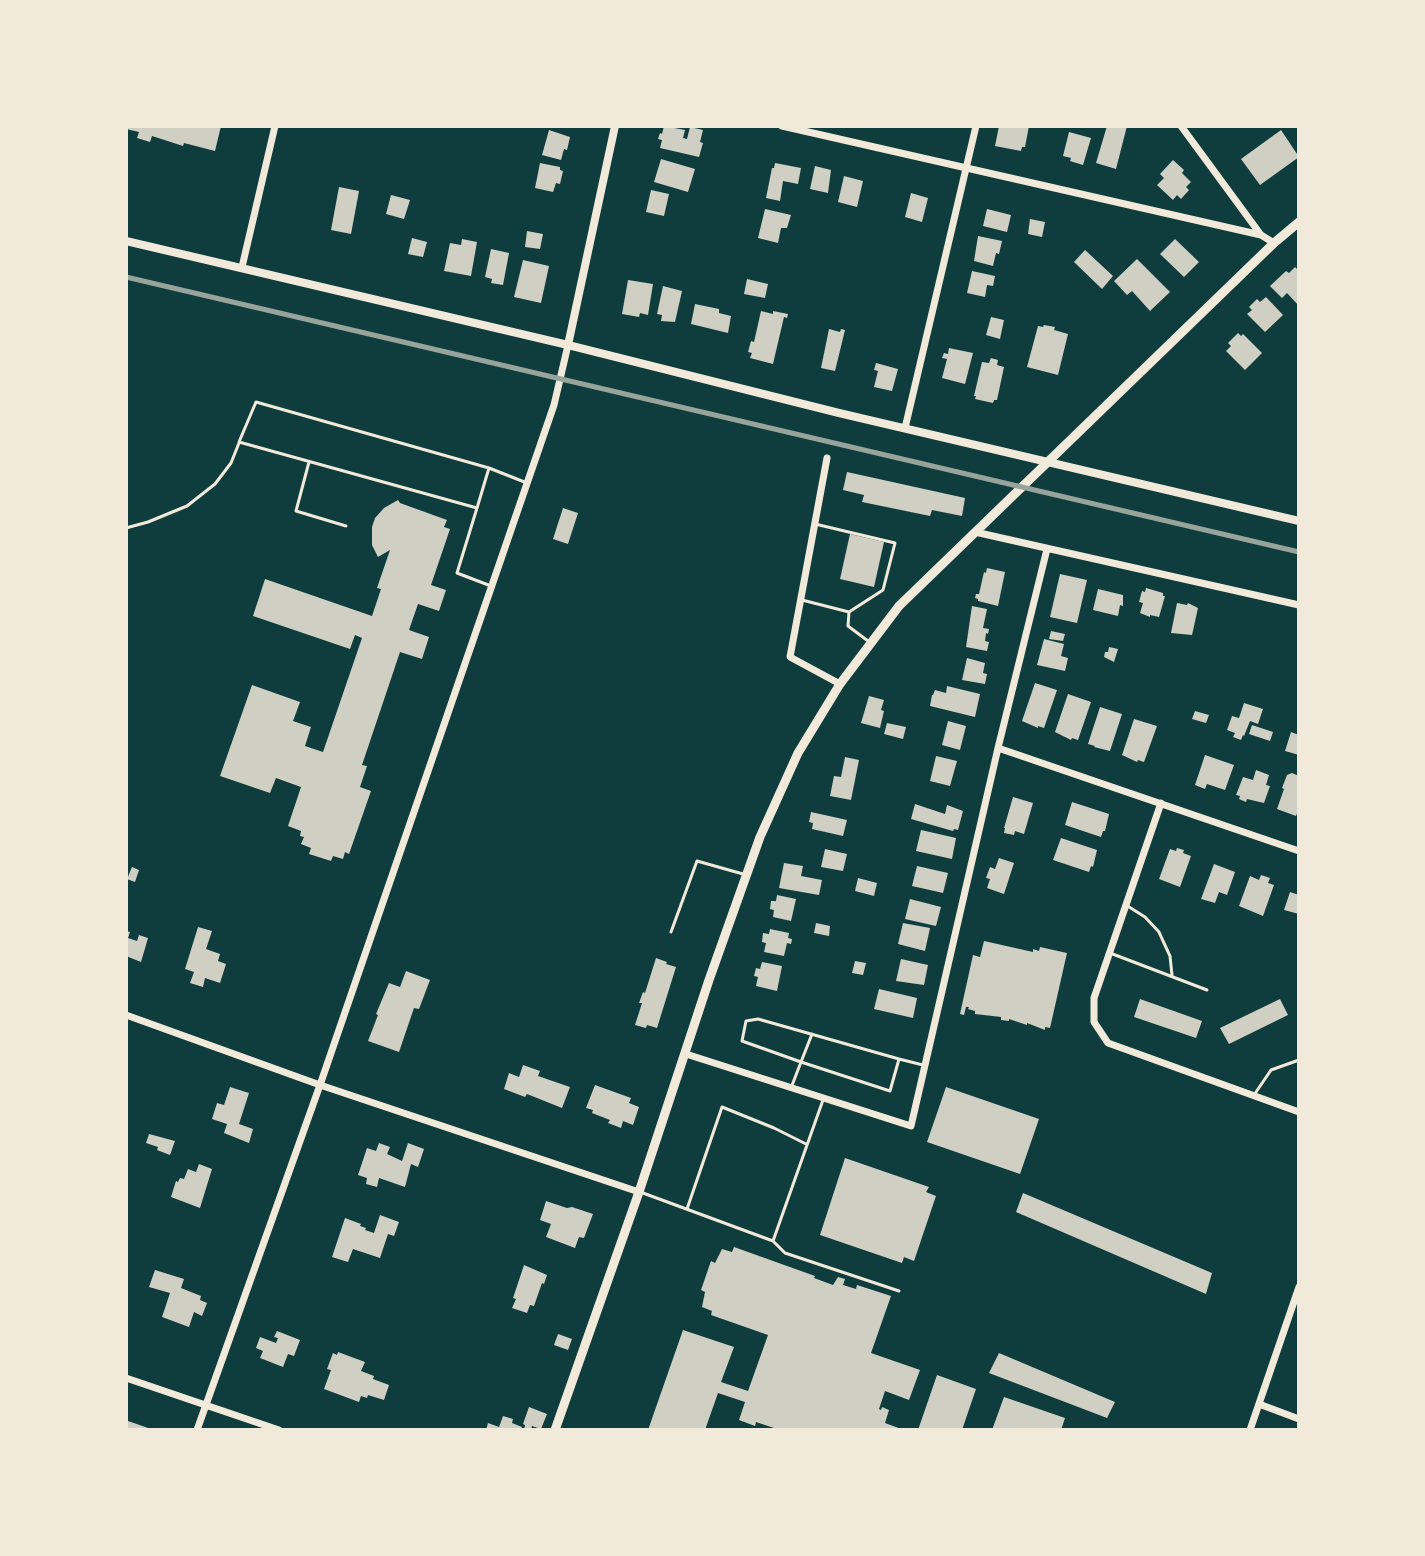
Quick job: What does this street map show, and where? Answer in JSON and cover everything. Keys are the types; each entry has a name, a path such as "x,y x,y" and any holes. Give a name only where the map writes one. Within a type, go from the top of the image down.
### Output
{"main road":[{"path":"555,1430 760,837 798,753 840,684 899,606 1299,222"}],"street":[{"path":"242,267 275,126"},
{"path":"197,1430 320,1085 554,405 615,126"},
{"path":"782,126 1261,235 1274,243"},
{"path":"905,428 976,126"},
{"path":"1181,126 1261,235"},
{"path":"126,241 1299,521"},
{"path":"827,458 790,657 840,684"},
{"path":"975,532 1299,605"},
{"path":"686,1054 911,1126 1047,549"},
{"path":"998,748 1299,851"},
{"path":"1161,803 1094,998 1094,1022 1108,1043 1299,1112"},
{"path":"126,1015 320,1085 639,1192"},
{"path":"1250,1430 1299,1287"},
{"path":"126,1378 279,1430"},
{"path":"1259,1404 1299,1419"}],"lane":[{"path":"126,528 187,506 215,484 231,463 256,402 489,468 527,483"},
{"path":"239,442 477,508"},
{"path":"309,462 296,511 346,526"},
{"path":"489,468 457,573 492,586"},
{"path":"801,600 849,612 883,590 895,543 815,524"},
{"path":"849,612 848,626 870,643"},
{"path":"671,932 697,861 746,875"},
{"path":"1126,905 1145,917 1159,932 1170,956 1172,976"},
{"path":"1110,953 1207,990"},
{"path":"899,1059 890,1091 742,1041 746,1021 758,1019 926,1066"},
{"path":"791,1088 812,1034"},
{"path":"1253,1096 1271,1070 1299,1060"},
{"path":"773,1241 824,1098"},
{"path":"687,1209 722,1107 808,1145"},
{"path":"639,1192 773,1241 785,1253 899,1291"}],"building":[{"path":"126,126 221,126 215,151 184,143 183,146 152,136 150,142 137,138 139,132 126,129"},
{"path":"664,126 685,130 683,138 687,139 690,127 703,130 699,157 660,148 662,140 658,139"},
{"path":"999,126 1029,126 1025,147 1021,151 995,146"},
{"path":"1107,126 1127,126 1116,169 1096,163"},
{"path":"549,130 570,137 561,160 542,155"},
{"path":"1281,130 1299,157 1260,185 1241,159"},
{"path":"1069,132 1091,138 1083,165 1063,156"},
{"path":"661,159 695,169 688,192 654,182"},
{"path":"1173,160 1191,182 1181,199 1177,195 1173,200 1157,185 1164,178 1160,174"},
{"path":"540,163 560,167 563,171 560,184 556,183 553,192 535,188"},
{"path":"775,163 801,168 798,184 783,181 780,201 766,198"},
{"path":"815,166 831,170 828,193 810,189"},
{"path":"844,176 863,181 857,207 838,202"},
{"path":"339,187 359,191 351,234 331,230"},
{"path":"651,190 669,194 664,216 646,212"},
{"path":"911,193 928,198 922,222 905,217"},
{"path":"391,195 410,200 404,219 386,214"},
{"path":"765,209 791,215 787,228 781,228 778,243 758,238"},
{"path":"987,209 1011,215 1007,232 983,226"},
{"path":"1030,219 1045,222 1042,237 1028,234"},
{"path":"527,231 543,234 540,249 525,247"},
{"path":"978,236 1002,241 993,266 974,261"},
{"path":"412,238 427,242 423,257 408,254"},
{"path":"462,239 477,242 471,276 444,271 450,243 461,245"},
{"path":"1175,239 1199,262 1184,277 1160,254"},
{"path":"491,249 509,253 503,285 491,283 492,279 485,277"},
{"path":"1085,250 1113,276 1102,289 1074,262"},
{"path":"1137,259 1170,292 1150,311 1132,291 1127,295 1114,281"},
{"path":"523,260 549,266 541,303 514,297"},
{"path":"1295,267 1299,271 1299,306 1287,293 1282,298 1270,286"},
{"path":"972,271 995,276 993,286 987,285 985,297 967,293"},
{"path":"747,279 768,284 765,298 744,294"},
{"path":"628,280 653,284 648,315 622,314"},
{"path":"663,286 682,291 675,322 661,321 662,315 657,314"},
{"path":"1266,297 1283,315 1265,332 1247,314 1257,299 1260,302"},
{"path":"695,304 719,309 719,313 731,316 728,333 691,324"},
{"path":"761,311 788,314 787,318 784,317 773,364 750,358 752,353 748,352 751,341 754,342"},
{"path":"991,317 1004,320 1000,339 986,335"},
{"path":"1044,325 1068,334 1058,375 1027,367 1038,326"},
{"path":"829,329 845,330 835,371 821,368"},
{"path":"1238,333 1243,334 1262,353 1245,370 1226,351 1231,346 1228,343"},
{"path":"949,348 973,353 965,384 942,378 947,359 942,358 944,353 948,354"},
{"path":"991,358 1004,367 997,400 993,403 975,399 974,396 982,362 989,363"},
{"path":"876,363 898,369 892,391 874,387 878,371 874,370"},
{"path":"847,472 965,498 962,516 932,510 930,516 862,502 864,495 843,490"},
{"path":"398,500 447,520 444,527 450,529 431,585 446,590 439,611 418,604 409,630 429,637 422,659 400,652 362,765 367,766 360,787 371,791 349,854 345,852 343,859 333,856 331,861 309,854 311,848 301,844 304,837 300,836 301,831 288,826 301,787 276,778 270,793 220,776 252,685 300,702 293,721 311,727 305,746 323,752 362,638 355,635 350,649 253,616 265,579 372,616 381,589 377,588 390,550 378,557 372,545 372,527 384,508"},
{"path":"563,508 578,513 568,544 553,539"},
{"path":"850,534 884,542 874,587 840,579"},
{"path":"987,568 1005,572 998,606 975,598"},
{"path":"1060,574 1087,580 1077,623 1050,617"},
{"path":"1146,588 1165,596 1159,617 1140,613 1143,603 1139,602"},
{"path":"1098,589 1123,595 1123,606 1120,605 1118,616 1093,610"},
{"path":"1177,603 1188,603 1198,608 1192,635 1171,633"},
{"path":"972,606 987,609 983,628 989,629 985,641 989,642 987,651 966,647"},
{"path":"1051,631 1065,634 1063,641 1049,639"},
{"path":"1044,639 1064,644 1061,656 1068,658 1065,671 1037,665"},
{"path":"1109,647 1118,649 1114,662 1104,657"},
{"path":"967,658 985,663 985,684 962,680"},
{"path":"1035,683 1057,690 1044,728 1022,721"},
{"path":"947,686 980,694 975,717 930,706 935,690 946,693"},
{"path":"1068,694 1091,702 1078,740 1055,732"},
{"path":"869,696 884,700 880,728 861,723"},
{"path":"1244,703 1263,709 1258,724 1250,721 1241,740 1227,730 1232,716 1239,718"},
{"path":"1100,707 1122,714 1110,751 1088,744"},
{"path":"1195,711 1209,715 1206,723 1192,719"},
{"path":"1134,719 1157,726 1144,762 1122,755"},
{"path":"948,721 966,726 960,750 942,745"},
{"path":"887,723 906,727 903,739 884,734"},
{"path":"1252,725 1273,732 1270,741 1249,734"},
{"path":"1291,732 1299,735 1299,755 1285,751"},
{"path":"1205,755 1234,765 1225,790 1207,784 1205,789 1195,785"},
{"path":"936,756 957,761 950,786 930,781"},
{"path":"845,757 859,760 851,800 830,796 834,776 841,777"},
{"path":"1256,770 1269,775 1266,785 1270,786 1264,803 1247,799 1246,802 1236,795 1243,777 1253,780"},
{"path":"1292,773 1299,776 1296,816 1277,809 1287,775"},
{"path":"1013,797 1033,803 1024,834 1015,831 1014,835 1004,833"},
{"path":"1072,802 1109,814 1101,837 1065,825"},
{"path":"915,804 945,814 947,805 963,811 958,830 911,819"},
{"path":"811,812 847,820 843,836 812,829 813,823 809,822"},
{"path":"921,830 956,838 952,859 916,851"},
{"path":"1061,838 1097,850 1089,872 1053,860"},
{"path":"1177,848 1191,856 1180,887 1159,879 1170,849 1176,851"},
{"path":"825,849 847,854 843,871 821,867"},
{"path":"999,858 1014,863 1004,894 987,888 990,879 986,878 990,867 995,869"},
{"path":"784,863 803,866 801,876 822,880 819,895 779,888"},
{"path":"1214,864 1235,872 1227,895 1219,892 1215,903 1201,899"},
{"path":"917,866 948,873 943,893 912,886"},
{"path":"132,867 139,870 135,882 127,879"},
{"path":"1261,875 1270,878 1268,883 1274,885 1263,916 1239,906 1250,876 1259,880"},
{"path":"858,878 877,883 874,896 855,891"},
{"path":"1290,892 1299,895 1299,914 1284,910"},
{"path":"777,895 796,899 791,921 773,917 771,901 776,901"},
{"path":"910,899 941,907 936,926 905,919"},
{"path":"816,923 830,926 829,936 814,933"},
{"path":"903,923 930,928 925,951 898,944"},
{"path":"198,927 212,931 206,949 220,954 218,961 226,964 220,983 205,978 203,987 190,983 194,972 185,969"},
{"path":"770,929 789,933 791,944 787,943 784,956 764,952 766,943 762,942 763,933 769,934"},
{"path":"126,931 130,932 128,938 137,941 139,935 148,938 141,962 126,956"},
{"path":"984,941 1033,952 1033,949 1039,951 1040,947 1067,953 1050,1028 1045,1027 1045,1030 1027,1023 1001,1020 1001,1017 975,1014 969,1007 966,1007 964,1015 960,1014 973,955 980,957"},
{"path":"656,958 676,967 657,1028 647,1025 646,1028 635,1025 642,1003 639,1003"},
{"path":"901,959 928,965 924,985 896,981"},
{"path":"855,961 866,963 863,975 852,973"},
{"path":"762,962 782,966 777,991 756,986 756,968 760,969"},
{"path":"406,971 430,980 419,1009 414,1008 399,1052 368,1041 389,983 400,987"},
{"path":"879,989 917,998 913,1018 874,1009"},
{"path":"1140,999 1202,1021 1196,1038 1134,1017"},
{"path":"1280,999 1288,1015 1229,1044 1220,1028"},
{"path":"523,1065 540,1071 538,1076 570,1087 562,1108 527,1094 525,1097 504,1089 509,1073 519,1077"},
{"path":"595,1085 631,1098 629,1103 639,1107 633,1125 623,1121 621,1128 586,1108"},
{"path":"230,1087 249,1093 239,1124 253,1129 249,1143 224,1133 227,1124 212,1119 217,1103 224,1105"},
{"path":"946,1087 1039,1119 1020,1174 927,1142"},
{"path":"149,1134 175,1141 170,1155 146,1143"},
{"path":"379,1143 390,1147 387,1154 402,1161 408,1143 424,1149 418,1167 411,1164 405,1187 379,1178 377,1187 366,1184 367,1178 358,1175 367,1148 376,1151"},
{"path":"845,1158 929,1187 926,1192 936,1196 914,1261 904,1257 902,1263 820,1235"},
{"path":"199,1164 212,1169 200,1208 171,1197 176,1181 184,1179 188,1169 196,1172"},
{"path":"1023,1193 1212,1273 1206,1294 1016,1212"},
{"path":"546,1201 593,1214 584,1238 579,1237 575,1248 546,1237 551,1224 540,1220"},
{"path":"380,1215 399,1222 394,1236 388,1234 380,1258 353,1249 348,1262 332,1257 345,1218 374,1233"},
{"path":"734,1247 833,1285 838,1277 845,1279 843,1285 856,1289 857,1285 891,1296 871,1353 920,1370 909,1400 885,1391 879,1409 889,1410 885,1423 904,1430 780,1430 756,1422 755,1426 739,1420 745,1402 718,1393 705,1430 648,1430 683,1330 734,1347 721,1382 748,1391 768,1335 711,1315 712,1311 702,1307 705,1292 701,1290 711,1261 715,1263 722,1249 732,1252"},
{"path":"524,1265 547,1275 534,1306 530,1305 527,1313 512,1308"},
{"path":"155,1270 184,1279 181,1288 201,1296 200,1300 207,1303 202,1316 194,1312 189,1327 162,1317 170,1293 149,1287"},
{"path":"277,1331 300,1340 294,1356 288,1354 283,1367 260,1358 263,1351 256,1348 260,1337 276,1343 278,1338 274,1337"},
{"path":"558,1334 572,1339 568,1350 554,1345"},
{"path":"338,1352 365,1362 361,1371 389,1385 384,1400 368,1395 367,1398 361,1396 359,1402 324,1389 333,1353 337,1355"},
{"path":"999,1353 1115,1402 1107,1418 989,1373"},
{"path":"937,1375 976,1389 962,1430 918,1430"},
{"path":"1004,1397 1065,1418 1061,1430 992,1430"},
{"path":"529,1407 547,1414 541,1429 532,1426 531,1430 524,1430"},
{"path":"503,1416 513,1419 512,1423 522,1427 521,1430 486,1430 488,1423 499,1427"},
{"path":"128,1421 154,1430 126,1430"}],"railway":[{"path":"126,277 1299,552"}]}
